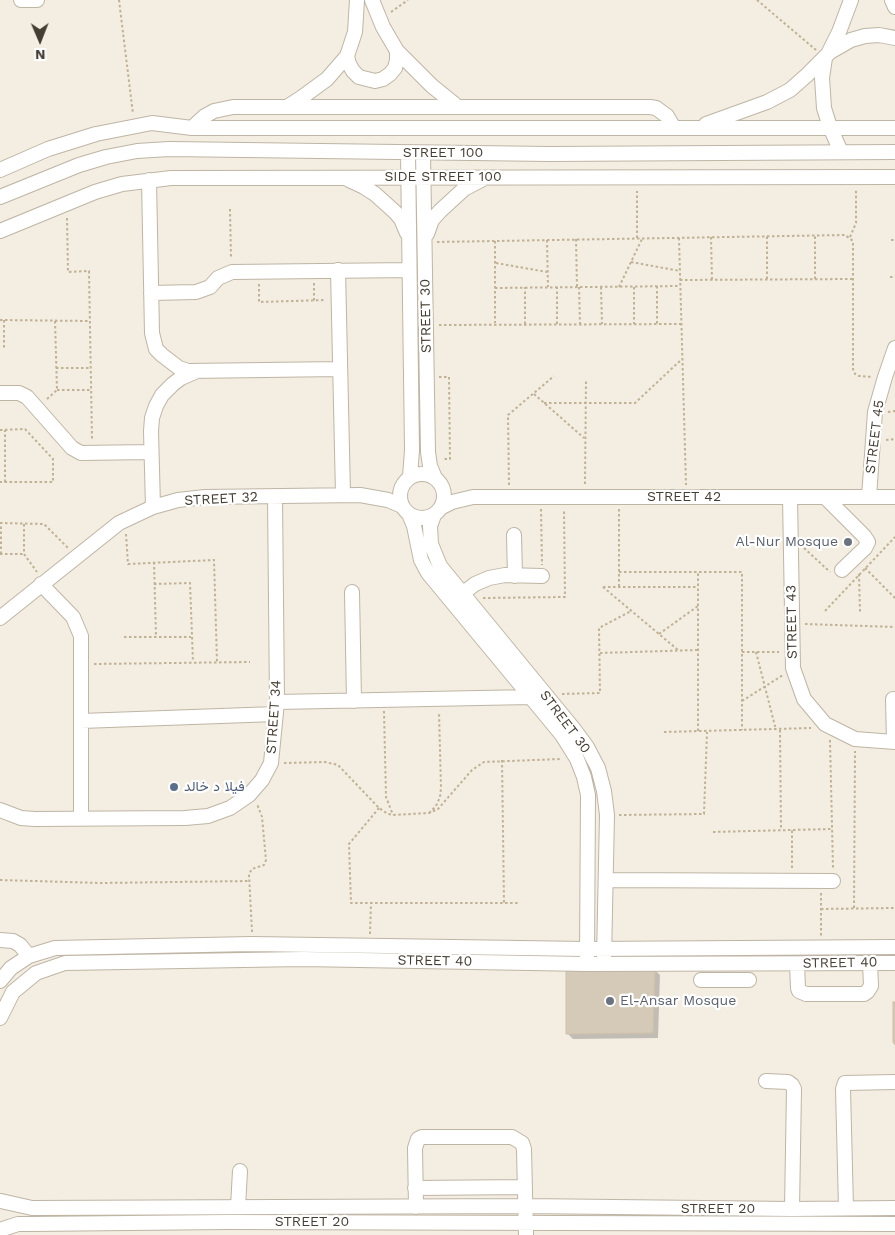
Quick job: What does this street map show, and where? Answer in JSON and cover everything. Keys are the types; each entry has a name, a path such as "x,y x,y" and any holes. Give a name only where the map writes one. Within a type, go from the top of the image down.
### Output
{"street":[{"path":"21,0 37,0"},
{"path":"287,107 321,84 347,56 355,32 356,0"},
{"path":"372,0 383,27 397,52 432,86 458,107"},
{"path":"841,152 830,127 823,98 822,78 826,56 839,32 851,0"},
{"path":"892,0 895,7"},
{"path":"694,128 743,111 790,90 826,56 851,40 879,35 895,38"},
{"path":"347,56 348,64 352,71 359,77 374,81 383,79 395,68 397,52"},
{"path":"192,128 205,116 223,108 233,107 650,107 656,108 667,116 674,128"},
{"name":"STREET 100","path":"2,167 48,149 96,134 152,124 192,128 895,128"},
{"path":"167,124 169,148"},
{"name":"STREET 100","path":"0,197 79,165 106,157 137,151 169,148 408,153 895,152"},
{"name":"STREET 30","path":"408,153 412,450 408,479"},
{"name":"STREET 30","path":"423,153 428,459 439,482"},
{"path":"425,242 430,225 440,211 464,189 486,177"},
{"name":"SIDE STREET 100","path":"0,231 104,189 122,184 171,178 895,177"},
{"path":"338,178 352,181 375,194 401,219 409,237"},
{"path":"149,180 152,333 156,349 179,368 188,371 340,369"},
{"path":"338,270 343,495"},
{"path":"151,293 196,292 210,287 218,278 232,272 409,270"},
{"name":"STREET 45","path":"869,497 875,412 895,348"},
{"path":"152,507 152,418 156,406 162,395 174,384 189,374 198,371"},
{"path":"0,393 19,393 27,396 72,448 81,453 151,452"},
{"path":"421,474 439,482 444,497 438,511 421,518 405,510 400,491 408,479 421,474"},
{"name":"STREET 32","path":"360,495 377,492 408,479"},
{"name":"STREET 42","path":"439,482 457,493 473,497"},
{"name":"STREET 32","path":"0,618 119,523 152,507 178,500 205,497 360,495 382,498 405,510"},
{"name":"STREET 34","path":"0,810 21,818 185,818 208,816 230,808 249,795 262,780 271,763 277,708 275,496"},
{"name":"STREET 42","path":"438,511 462,499 473,497 895,497"},
{"name":"STREET 43","path":"790,497 793,668 804,699 826,724 855,739 894,742"},
{"path":"825,497 868,542 865,548 837,572"},
{"name":"STREET 30","path":"405,510 414,526 421,560 428,573 562,736 577,759 584,776 588,795 587,964"},
{"name":"STREET 30","path":"438,511 430,532 434,555 440,566 587,747 598,768 604,791 607,815 604,964"},
{"path":"514,535 515,576"},
{"path":"462,594 475,584 489,578 542,576"},
{"path":"42,583 73,617 81,636 81,818"},
{"path":"352,592 354,701"},
{"path":"81,721 354,701 530,697"},
{"path":"893,699 894,742"},
{"path":"606,880 827,880"},
{"path":"588,919 596,923 605,919"},
{"path":"0,940 20,945 29,956"},
{"name":"STREET 40","path":"0,981 11,968 29,956 55,948 252,944 587,950 895,947"},
{"name":"STREET 40","path":"0,1018 13,992 36,973 65,963 302,959 587,964 895,963"},
{"path":"797,964 799,991 806,994 864,994 871,986 870,963"},
{"path":"722,964 723,980"},
{"path":"701,980 749,980"},
{"path":"766,1081 788,1082 794,1089 792,1209"},
{"path":"846,1208 845,1083 895,1082"},
{"path":"416,1207 415,1143 422,1136 512,1137 517,1139 524,1149 525,1187 518,1206 519,1229"},
{"path":"238,1207 240,1171"},
{"path":"415,1188 525,1187"},
{"path":"0,1228 5,1212 1,1200"},
{"name":"STREET 20","path":"1,1200 32,1208 518,1206 792,1209 895,1208"},
{"path":"644,1227 650,1208"},
{"name":"STREET 20","path":"0,1228 18,1224 228,1222 519,1229 895,1224"}],"path":[{"path":"119,0 135,126"},
{"path":"383,27 388,14 408,0"},
{"path":"756,0 826,56"},
{"path":"636,238 637,177"},
{"path":"856,177 856,223 850,237 853,246 853,371 859,376 885,377"},
{"path":"67,203 68,272 89,272 92,454"},
{"path":"230,209 232,272"},
{"path":"425,242 845,235 850,237"},
{"path":"766,280 767,236"},
{"path":"815,236 815,280"},
{"path":"712,237 712,280"},
{"path":"619,286 642,238"},
{"path":"679,238 687,497"},
{"path":"576,239 580,324"},
{"path":"547,240 548,287"},
{"path":"495,241 495,324"},
{"path":"631,262 680,271"},
{"path":"495,263 547,272"},
{"path":"259,271 259,302 339,300"},
{"path":"314,271 314,301"},
{"path":"890,277 895,277"},
{"path":"680,280 853,279"},
{"path":"634,286 634,324"},
{"path":"657,286 657,324"},
{"path":"495,288 680,286"},
{"path":"525,287 525,324"},
{"path":"557,324 558,287"},
{"path":"601,287 602,324"},
{"path":"4,350 2,320 90,321"},
{"path":"55,320 57,390"},
{"path":"426,325 682,324"},
{"path":"544,403 634,403 683,359"},
{"path":"56,368 90,368"},
{"path":"510,497 508,415 554,376"},
{"path":"427,377 449,377 450,459 428,459"},
{"path":"585,497 586,379"},
{"path":"38,407 57,390 91,390"},
{"path":"534,394 586,439"},
{"path":"0,430 25,429 52,459 53,482 0,482"},
{"path":"5,430 5,482"},
{"path":"541,497 543,598"},
{"path":"619,497 619,587"},
{"path":"24,554 1,554 1,523 44,524 76,556"},
{"path":"119,523 127,535 128,564 214,560 217,662"},
{"path":"24,524 24,554 42,583"},
{"path":"791,536 837,572"},
{"path":"825,611 895,537"},
{"path":"154,562 156,637"},
{"path":"865,568 895,598"},
{"path":"619,572 742,572 742,731"},
{"path":"698,572 698,731"},
{"path":"859,574 860,613"},
{"path":"154,584 190,583 193,662"},
{"path":"678,650 603,587 698,587"},
{"path":"659,634 698,606"},
{"path":"545,694 600,693 599,628 631,611"},
{"path":"792,624 895,627"},
{"path":"124,637 192,636"},
{"path":"600,653 698,650"},
{"path":"742,652 793,652"},
{"path":"756,652 776,730"},
{"path":"81,664 250,662"},
{"path":"742,701 793,668"},
{"path":"429,813 436,806 441,788 439,699"},
{"path":"383,700 386,797 393,815"},
{"path":"664,732 807,729 826,724 831,751 832,829 827,880 821,909 821,949"},
{"path":"780,730 781,830"},
{"path":"607,815 704,814 707,731"},
{"path":"854,908 855,739"},
{"path":"271,763 332,762 379,808 393,815 429,813 438,809 478,765 491,760 577,759"},
{"path":"502,760 504,903"},
{"path":"249,795 260,808 266,860 264,865 252,869 249,874 252,944"},
{"path":"379,808 350,844 351,904 518,903"},
{"path":"713,832 832,829"},
{"path":"791,880 792,830"},
{"path":"0,880 100,883 250,881"},
{"path":"370,946 371,903"},
{"path":"821,909 895,908"}],"building":[{"name":"El-Ansar Mosque","path":"566,967 655,968 653,1033 566,1034"},
{"path":"893,1002 895,1002 895,1045 893,1042"}],"place":[{"name":"Al-Nur Mosque","path":"848,542"},
{"name":"فيلا د خالد","path":"174,787"},
{"name":"El-Ansar Mosque","path":"610,1001"}]}
